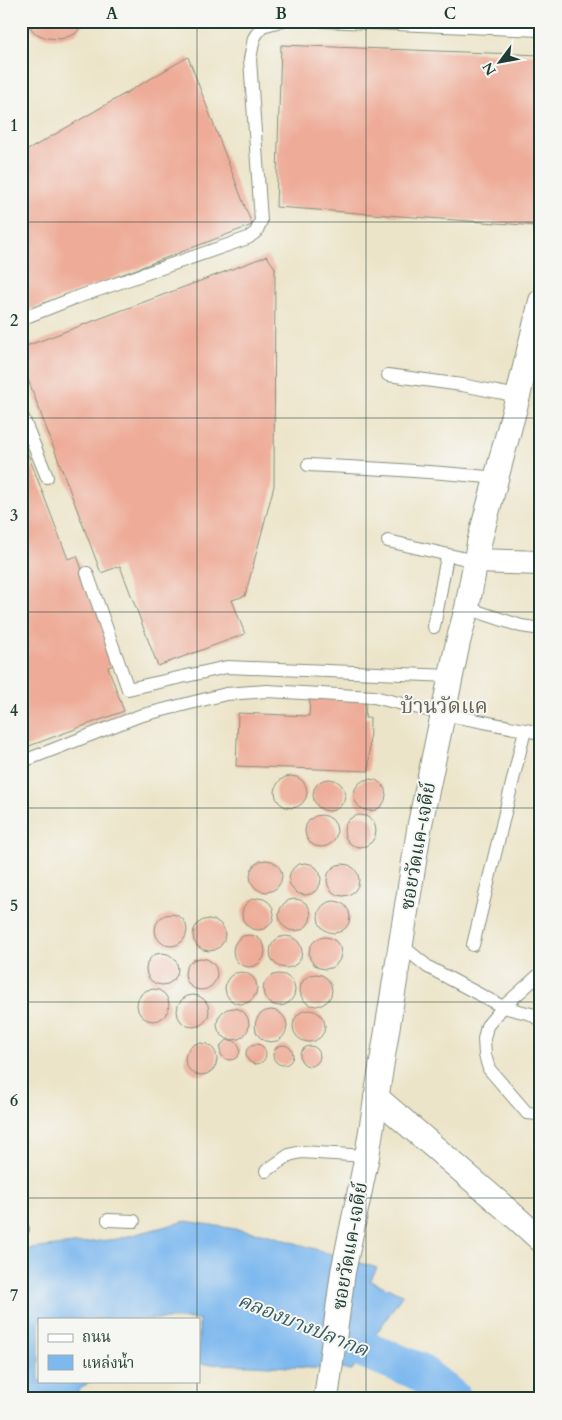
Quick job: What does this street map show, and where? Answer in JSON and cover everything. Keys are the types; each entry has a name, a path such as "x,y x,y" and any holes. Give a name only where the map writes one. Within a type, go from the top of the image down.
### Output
{"street":[{"name":"ซอยวัดแค-เจดีย์","path":"326,1399 343,1272 366,1161 420,824 467,608 475,561 537,329 541,300"},
{"path":"475,561 541,563"},
{"path":"376,1097 541,1240"}],"lane":[{"path":"21,319 72,299 248,238 256,232 261,221 250,59 254,38 262,26 281,21"},
{"path":"323,21 541,30"},
{"path":"388,375 462,385 518,396"},
{"path":"21,413 47,477"},
{"path":"308,465 442,472 496,478"},
{"path":"388,541 475,561"},
{"path":"434,627 447,556"},
{"path":"87,573 128,689 227,667 451,676"},
{"path":"467,608 521,626 541,629"},
{"path":"21,762 139,716 226,694 267,691 374,697 443,714 541,733"},
{"path":"473,945 525,730"},
{"path":"401,945 428,967 503,1006 531,1014 541,1021"},
{"path":"541,973 503,1006 487,1026 484,1039 489,1070 527,1113 537,1114 541,1111"},
{"path":"266,1171 290,1155 301,1152 366,1161"},
{"path":"108,1220 134,1221"}],"water":[{"path":"186,1221 266,1234 377,1268 370,1281 403,1294 352,1370 200,1364 200,1318 38,1318 38,1382 89,1382 69,1399 21,1399 21,1250 117,1239"}],"building":[{"path":"25,21 86,21 75,34 61,39 47,38 35,33"},
{"path":"281,45 541,55 541,217 538,226 276,207"},
{"path":"188,57 252,225 21,313 21,154"},
{"path":"267,256 275,268 274,486 245,596 232,600 245,634 158,666 120,566 101,573 21,361 21,348"},
{"path":"21,436 68,559 77,556 117,664 108,667 124,711 21,749"},
{"path":"310,698 366,700 365,718 370,718 369,771 236,766 238,713 309,716"},
{"path":"291,776 297,777 302,781 306,786 306,798 302,803 297,807 291,808 285,807 280,803 276,798 275,792 276,786 280,781 285,777"},
{"path":"329,779 335,780 340,784 344,789 344,801 340,806 335,810 329,811 323,810 318,806 314,801 313,795 314,789 318,784 323,780"},
{"path":"370,779 376,780 381,784 385,789 385,801 381,806 376,810 370,811 364,810 359,806 355,801 354,795 355,789 359,784 364,780"},
{"path":"321,815 327,816 332,820 336,825 336,837 332,842 327,846 321,847 315,846 310,842 306,837 305,831 306,825 310,820 315,816"},
{"path":"360,815 366,816 371,820 375,825 375,837 371,842 366,846 360,847 354,846 349,842 345,837 344,831 345,825 349,820 354,816"},
{"path":"266,860 272,861 277,865 281,870 281,882 277,887 272,891 266,892 260,891 255,887 251,882 250,876 251,870 255,865 260,861"},
{"path":"305,863 311,864 316,868 320,873 320,885 316,890 311,894 305,895 299,894 294,890 290,885 289,879 290,873 294,868 299,864"},
{"path":"343,864 349,865 354,869 358,874 358,886 354,891 349,895 343,896 337,895 332,891 328,886 327,880 328,874 332,869 337,865"},
{"path":"258,898 264,899 269,903 273,908 273,920 269,925 264,929 258,930 252,929 247,925 243,920 242,914 243,908 247,903 252,899"},
{"path":"295,899 301,900 306,904 310,909 310,921 306,926 301,930 295,931 289,930 284,926 280,921 279,915 280,909 284,904 289,900"},
{"path":"334,901 340,902 345,906 349,911 349,923 345,928 340,932 334,933 328,932 323,928 319,923 318,917 319,911 323,906 328,902"},
{"path":"171,914 177,915 182,919 186,924 186,936 182,941 177,945 171,946 165,945 160,941 156,936 155,930 156,924 160,919 165,915"},
{"path":"209,919 215,920 220,924 224,929 224,941 220,946 215,950 209,951 203,950 198,946 194,941 193,935 194,929 198,924 203,920"},
{"path":"249,935 255,936 260,940 264,945 264,957 260,962 255,966 249,967 243,966 238,962 234,957 233,951 234,945 238,940 243,936"},
{"path":"286,936 292,937 297,941 301,946 301,958 297,963 292,967 286,968 280,967 275,963 271,958 270,952 271,946 275,941 280,937"},
{"path":"325,937 331,938 336,942 340,947 340,959 336,964 331,968 325,969 319,968 314,964 310,959 309,953 310,947 314,942 319,938"},
{"path":"162,953 168,954 173,958 177,963 177,975 173,980 168,984 162,985 156,984 151,980 147,975 146,969 147,963 151,958 156,954"},
{"path":"201,958 207,959 212,963 216,968 216,980 212,985 207,989 201,990 195,989 190,985 186,980 185,974 186,968 190,963 195,959"},
{"path":"241,972 247,973 252,977 256,982 256,994 252,999 247,1003 241,1004 235,1003 230,999 226,994 225,988 226,982 230,977 235,973"},
{"path":"279,974 285,975 290,979 294,984 294,996 290,1001 285,1005 279,1006 273,1005 268,1001 264,996 263,990 264,984 268,979 273,975"},
{"path":"316,974 322,975 327,979 331,984 331,996 327,1001 322,1005 316,1006 310,1005 305,1001 301,996 300,990 301,984 305,979 310,975"},
{"path":"153,989 159,990 164,994 168,999 168,1011 164,1016 159,1020 153,1021 147,1020 142,1016 138,1011 137,1005 138,999 142,994 147,990"},
{"path":"193,995 199,996 204,1000 208,1005 208,1017 204,1022 199,1026 193,1027 187,1026 182,1022 178,1017 177,1011 178,1005 182,1000 187,996"},
{"path":"233,1008 239,1009 244,1013 248,1018 248,1030 244,1035 239,1039 233,1040 227,1039 222,1035 218,1030 217,1024 218,1018 222,1013 227,1009"},
{"path":"271,1010 277,1011 282,1015 286,1020 286,1032 282,1037 277,1041 271,1042 265,1041 260,1037 256,1032 255,1026 256,1020 260,1015 265,1011"},
{"path":"309,1010 315,1011 320,1015 324,1020 324,1032 320,1037 315,1041 309,1042 303,1041 298,1037 294,1032 293,1026 294,1020 298,1015 303,1011"},
{"path":"230,1040 237,1043 240,1050 237,1057 230,1060 223,1057 220,1050 223,1043"},
{"path":"201,1043 207,1044 212,1048 216,1053 216,1065 212,1070 207,1074 201,1075 195,1074 190,1070 186,1065 185,1059 186,1053 190,1048 195,1044"},
{"path":"256,1044 263,1047 266,1054 263,1061 256,1064 249,1061 246,1054 249,1047"},
{"path":"283,1045 290,1048 293,1055 290,1062 283,1065 276,1062 273,1055 276,1048"},
{"path":"310,1046 317,1049 320,1056 317,1063 310,1066 303,1063 300,1056 303,1049"}],"waterway":[{"name":"คลองบางปลากด","path":"318,1331 418,1371 453,1399"}],"district":[{"name":"บ้านวัดแค","path":"444,706"}]}
